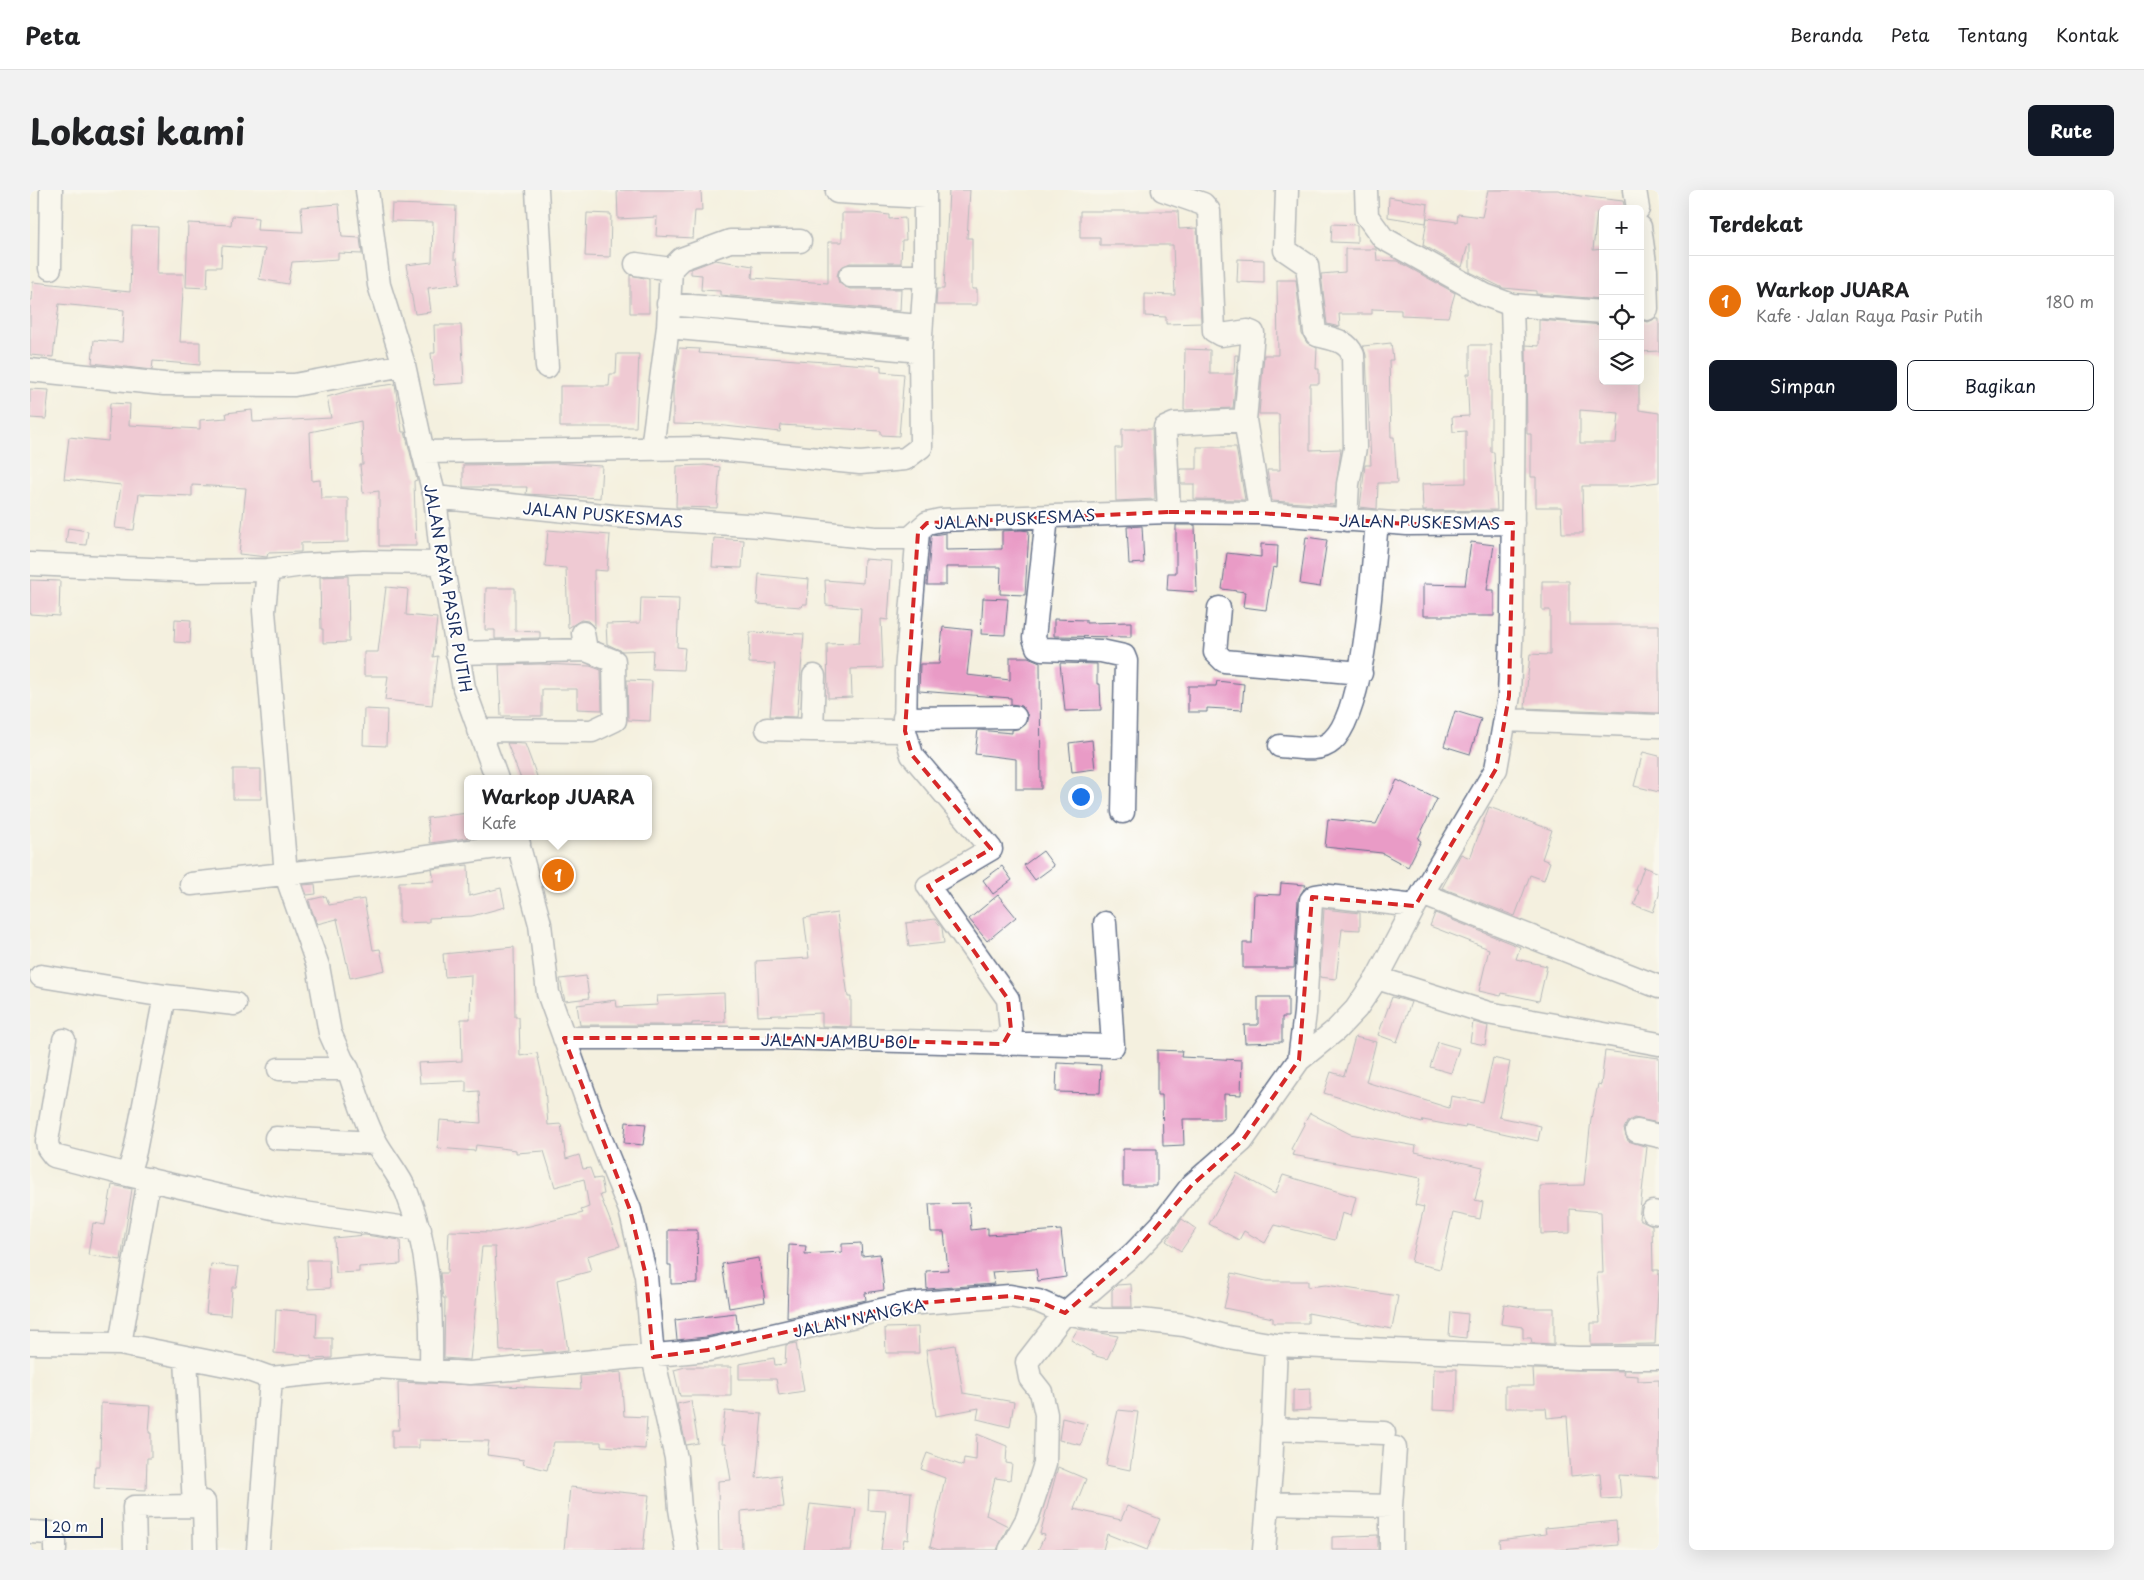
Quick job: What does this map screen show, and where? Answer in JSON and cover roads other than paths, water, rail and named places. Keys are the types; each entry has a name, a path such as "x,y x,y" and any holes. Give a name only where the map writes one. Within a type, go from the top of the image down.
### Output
{"street":[{"path":"50,268 52,190"},
{"path":"537,190 547,367"},
{"path":"1163,190 1203,204 1209,211 1214,331 1221,335 1248,331 1253,334 1245,420 1259,504"},
{"path":"1287,190 1286,250 1307,265 1315,332 1318,335 1343,342 1350,347 1353,355 1355,448 1348,484 1346,520"},
{"path":"1366,190 1366,216 1383,238 1485,295 1512,305 1599,312"},
{"path":"1635,190 1637,205"},
{"name":"JALAN RAYA PASIR PUTIH","path":"374,191 378,285 404,366 435,497 442,564 464,688 495,775"},
{"path":"423,452 706,448 860,463 905,459 921,447 920,326 926,276 925,194 837,192"},
{"path":"652,448 668,327 671,269 681,259 730,241 800,241"},
{"path":"1643,250 1649,308"},
{"path":"636,264 671,269"},
{"path":"850,276 926,276"},
{"path":"668,304 920,326"},
{"path":"1010,1550 1027,1519 1045,1464 1046,1414 1042,1392 1030,1378 1027,1362 1065,1313 1134,1253 1161,1225 1192,1185 1242,1141 1299,1060 1336,1030 1356,1009 1377,978 1419,900 1496,769 1505,720 1510,666 1514,374 1512,305"},
{"path":"668,327 920,351"},
{"path":"30,370 164,384 294,385 404,366"},
{"path":"1169,512 1165,428 1174,424 1245,420"},
{"name":"JALAN PUSKESMAS","path":"435,497 613,516 761,526 875,538 910,538 927,523 940,520 1169,512 1260,513 1377,522 1513,523"},
{"path":"1046,517 1034,638 1037,647 1042,649 1101,651 1124,656 1126,661 1123,812"},
{"path":"1280,746 1312,749 1331,743 1344,727 1354,702 1360,673 1377,522"},
{"path":"918,532 906,671 904,725 912,755 991,849 928,886 1008,999 1011,1030 1003,1044"},
{"path":"30,564 198,571 268,570 304,565 364,562 442,564"},
{"path":"268,570 264,611 286,875 318,966 330,1033 348,1069 376,1142 406,1191 420,1230 426,1252 432,1315 431,1370"},
{"path":"1219,608 1215,652 1224,661 1360,673"},
{"path":"457,653 584,641 615,663 615,720 592,731 478,730"},
{"path":"812,730 814,676"},
{"path":"767,729 812,730 1016,717"},
{"path":"1505,720 1659,726"},
{"path":"191,884 286,875 517,840 540,924 548,993 600,1137 630,1210 646,1276 653,1357 676,1458 680,1509 687,1550"},
{"path":"1299,1060 1305,1013 1311,900 1315,896 1419,900 1659,988"},
{"name":"JALAN JAMBU BOL","path":"564,1038 777,1038 1113,1046 1105,923"},
{"path":"41,976 165,996 235,1004"},
{"path":"1377,978 1488,1013 1659,1044"},
{"path":"120,1344 139,1177 135,1151 165,996"},
{"path":"64,1040 47,1141 48,1148 54,1156 276,1209 420,1230"},
{"path":"279,1069 348,1069"},
{"path":"1637,1131 1659,1136"},
{"path":"276,1138 376,1142"},
{"name":"JALAN NANGKA","path":"271,1378 377,1367 470,1373 653,1357 708,1350 907,1304 1010,1296 1038,1301 1065,1313 1102,1320 1141,1320 1184,1325 1228,1337 1276,1345 1578,1358 1659,1358"},
{"path":"30,1343 120,1344 246,1369 271,1378 258,1550"},
{"path":"1264,1550 1276,1345"},
{"path":"186,1358 194,1506"},
{"path":"1272,1429 1390,1440 1391,1550"},
{"path":"135,1550 134,1507 194,1506 204,1502 205,1550"},
{"path":"1268,1503 1391,1506"},
{"path":"30,1532 50,1533 55,1542 55,1550"}],"place":[{"name":"Warkop JUARA","path":"558,875"}]}
